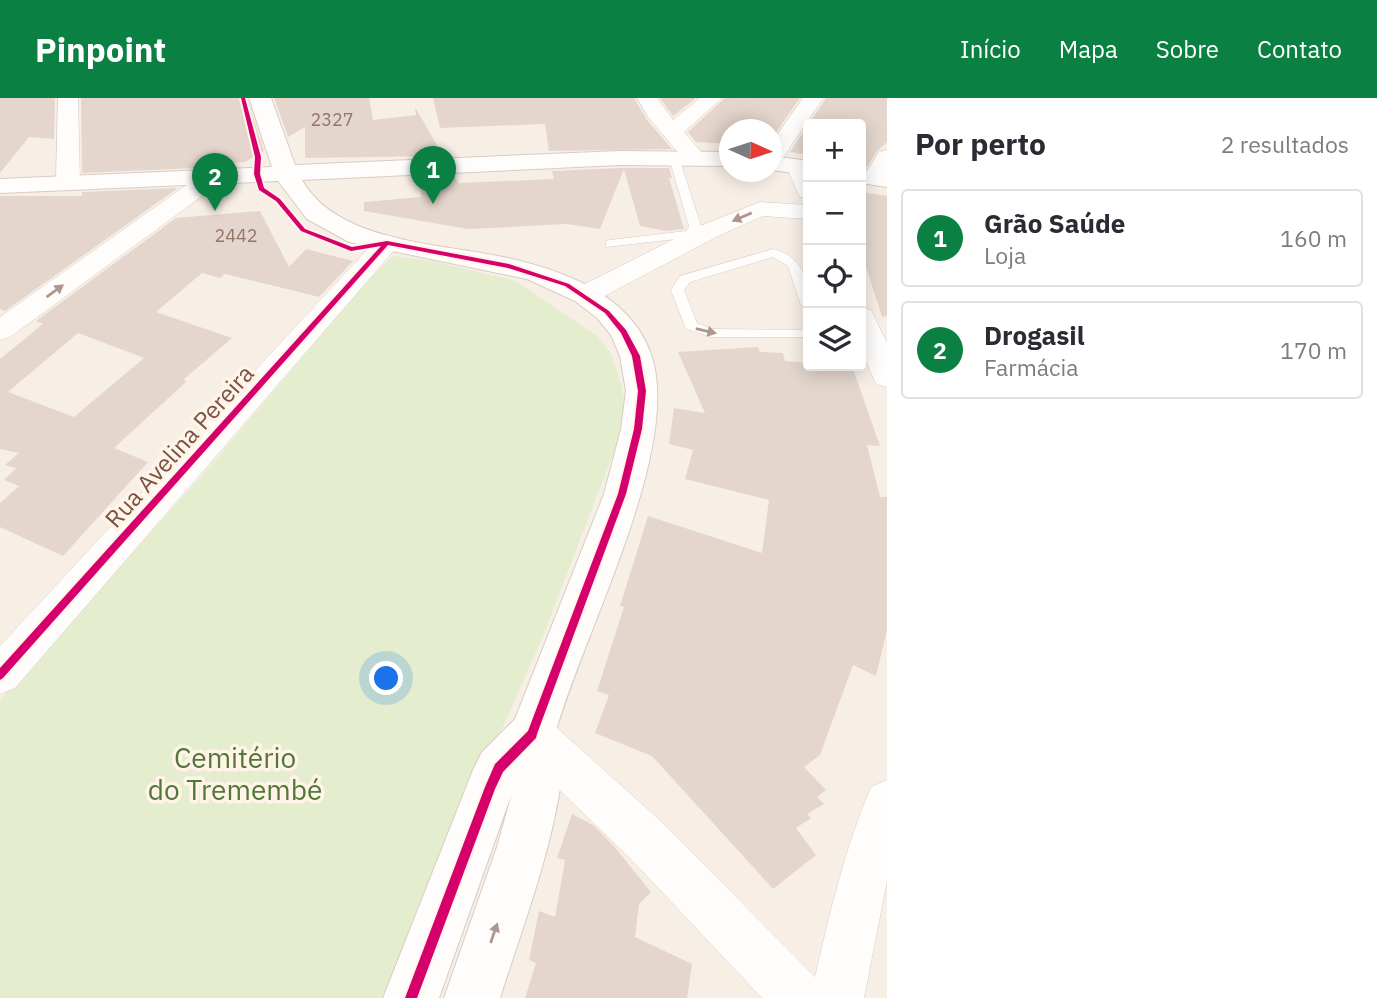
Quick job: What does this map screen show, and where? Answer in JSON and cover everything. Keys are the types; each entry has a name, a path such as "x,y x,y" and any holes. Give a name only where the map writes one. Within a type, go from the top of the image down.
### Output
{"main road":[{"path":"260,98 286,173 301,200 318,218 336,229 387,243 537,273 585,295 607,312 624,332 636,356 642,391 638,429 622,494 532,734 499,768 490,787 411,998"},
{"path":"0,186 620,158 719,159"},
{"path":"782,164 802,167"},
{"path":"472,998 522,847 536,792 532,734"}],"street":[{"path":"68,98 68,183"},
{"path":"647,98 656,114 673,131 685,158"},
{"path":"673,131 712,98"},
{"path":"782,143 813,98"},
{"path":"0,331 213,177"},
{"path":"585,295 709,231 761,209 803,212"},
{"name":"Rua Avelina Pereira","path":"0,675 387,243"},
{"path":"866,328 887,377"},
{"path":"532,734 648,841 800,998"},
{"path":"837,998 861,886 887,803"}],"lane":[{"path":"260,98 266,98"},
{"path":"610,244 690,233 695,226 685,158"},
{"path":"803,286 794,262 785,255 772,253 685,279 677,290 691,326 711,334 803,334"}],"green space":[{"name":"Cemitério do Tremembé","path":"393,256 433,261 516,281 597,336 611,353 625,407 620,436 543,636 504,725 478,770 387,998 0,998 0,700 205,472 366,282"}],"building":[{"path":"0,98 55,98 54,139 29,137 0,173"},
{"path":"81,98 247,98 264,151 245,162 226,163 220,167 82,173"},
{"path":"274,98 369,98 373,120 416,115 415,107 443,156 305,158 305,127 288,137"},
{"path":"433,98 634,98 647,120 672,149 549,151 545,124 440,128"},
{"path":"660,98 696,98 673,116"},
{"path":"725,98 800,98 782,124 782,119 719,119 719,143 696,142 688,132"},
{"path":"826,98 887,98 887,142 866,167 866,119 812,119"},
{"path":"803,132 803,154 790,152"},
{"path":"619,168 669,168 672,178 669,178 684,229 667,231 640,226 624,169 600,229 567,224 468,229 364,211 364,202 421,197 420,177 454,175 458,183 554,179 552,171"},
{"path":"178,188 5,311 0,309 0,196 82,196 82,192"},
{"path":"866,193 887,196 887,316 882,317 866,267"},
{"path":"260,211 289,267 306,249 353,261 319,297 225,274 220,278 202,273 156,312 232,338 183,380 187,381 114,448 148,462 63,556 0,527 0,503 19,486 4,480 16,468 5,465 19,453 0,449 0,359 43,324 36,321 176,218","holes":["78,333 144,358 74,417 8,392"]},
{"path":"758,347 760,352 783,353 785,361 803,363 803,371 854,371 880,446 867,445 880,497 887,497 887,630 876,676 853,665 820,755 804,767 826,790 817,797 824,804 807,814 811,818 796,828 816,855 773,889 652,756 595,733 609,695 597,691 624,607 620,606 648,516 762,553 769,500 685,479 693,450 669,444 674,408 705,413 678,352"},
{"path":"572,814 593,825 651,892 639,904 635,937 692,964 687,998 525,998 536,963 529,960 539,911 555,917 565,860 557,858"}],"cycle path":[{"path":"243,98 258,157 257,174 261,189 278,200 303,230 351,249 387,243 509,266 567,285 607,312 624,332 636,356 642,391 638,429 622,494 532,734 499,768 490,787 411,998"},
{"path":"0,675 387,243"}],"place":[{"name":"Grão Saúde","path":"433,204"},
{"name":"Drogasil","path":"215,211"}]}
